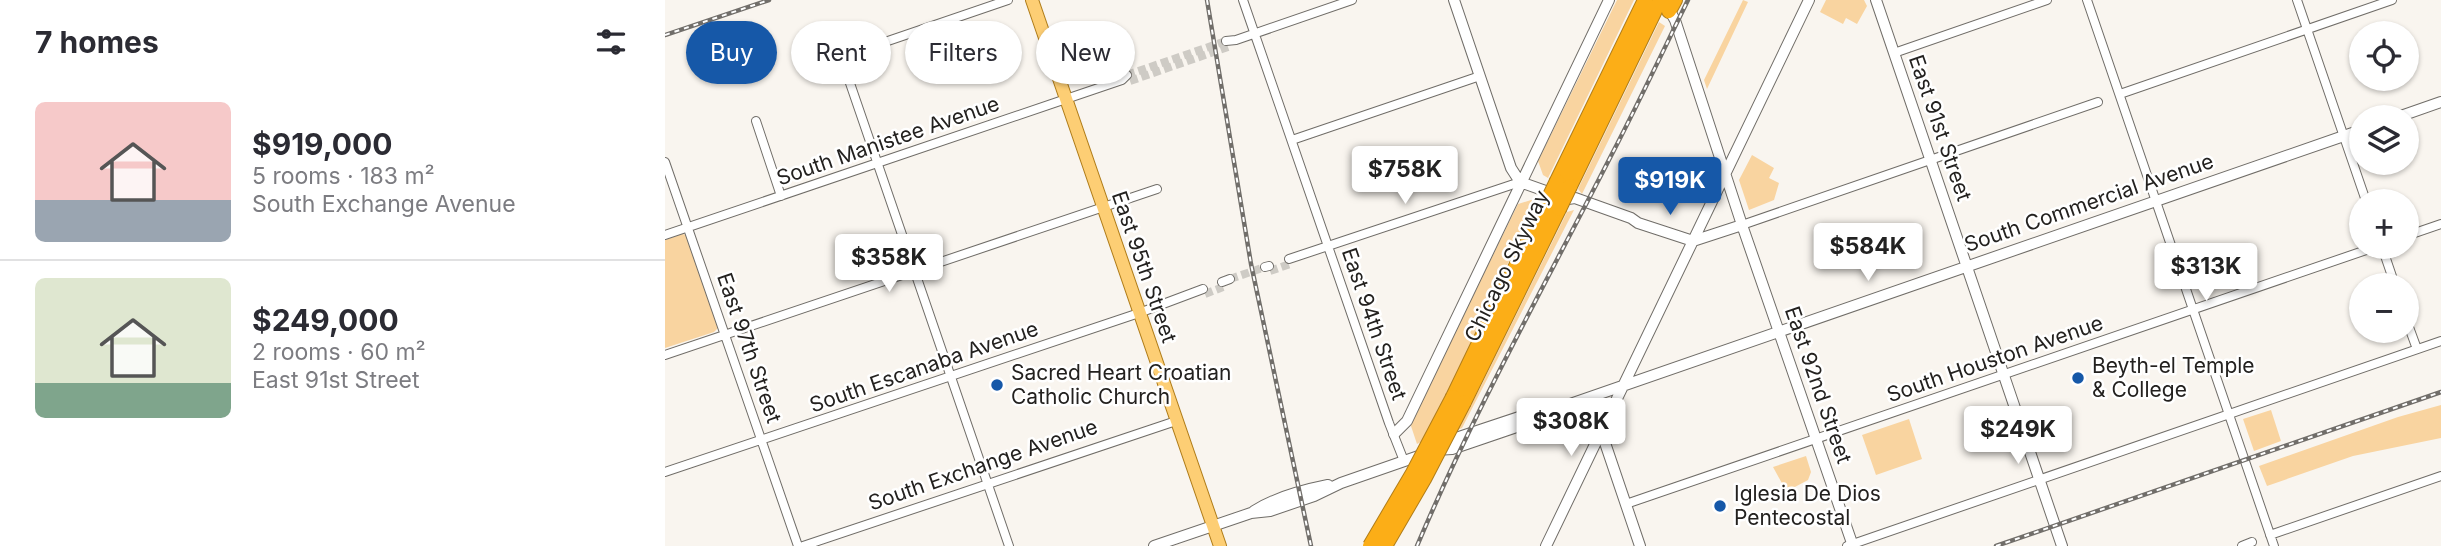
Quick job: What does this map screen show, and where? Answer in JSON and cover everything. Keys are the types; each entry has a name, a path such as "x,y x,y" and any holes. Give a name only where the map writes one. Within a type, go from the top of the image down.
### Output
{"highway":[{"name":"Chicago Skyway","path":"1385,546 1424,479 1458,399 1661,4"},
{"name":"Chicago Skyway","path":"1370,546 1458,399"}],"main road":[{"name":"East 95th Street","path":"1032,0 1220,546"}],"street":[{"path":"1008,0 841,57 1009,546"},
{"name":"East 94th Street","path":"1243,0 1404,461"},
{"path":"1227,44 1352,0"},
{"path":"1454,0 1511,168 1520,183"},
{"path":"1394,434 1406,421 1609,0"},
{"path":"1546,546 1809,0"},
{"name":"East 91st Street","path":"1876,0 2062,546"},
{"path":"1894,52 2047,0"},
{"path":"2087,0 2274,546"},
{"path":"2297,0 2362,189"},
{"path":"2120,94 2392,0"},
{"name":"East 92nd Street","path":"1661,4 1675,20 1691,66 1692,78 1851,545"},
{"path":"1291,140 1480,76"},
{"name":"South Manistee Avenue","path":"665,235 1110,84"},
{"path":"1290,262 1520,183 1575,198 1693,242 2098,102"},
{"path":"2419,110 2441,102"},
{"path":"756,121 781,196"},
{"name":"South Commercial Avenue","path":"1154,546 1251,513 1266,504 1310,489 1341,483 1436,450 1452,449 1546,417 1553,410 2349,134"},
{"name":"East 97th Street","path":"665,162 800,546"},
{"path":"665,355 1157,189"},
{"path":"2419,232 2441,224"},
{"name":"South Houston Avenue","path":"1626,504 2349,256"},
{"name":"South Escanaba Avenue","path":"665,472 1204,291"},
{"path":"1851,545 2441,341"},
{"path":"2415,343 2417,349"},
{"name":"South Exchange Avenue","path":"800,546 1176,421"},
{"path":"1601,431 1640,546"},
{"path":"2270,535 2441,476"},
{"path":"2242,546 2252,542"}],"shaded area":[{"path":"1617,0 1634,0 1548,178 1543,175 1538,161"},
{"path":"1743,0 1748,2 1707,89 1704,80"},
{"path":"1826,0 1864,0 1867,6 1857,24 1846,18 1843,24 1820,12"},
{"path":"1659,22 1665,26 1582,194 1578,189"},
{"path":"1752,155 1774,168 1769,178 1779,183 1774,200 1749,210 1739,180"},
{"path":"1537,201 1447,394 1423,441 1417,444 1412,421 1518,204"},
{"path":"1574,210 1462,428 1457,430 1567,212"},
{"path":"687,235 718,328 714,332 665,348 665,240"},
{"path":"2441,405 2441,438 2353,456 2267,486 2259,466 2398,417"},
{"path":"2271,410 2281,441 2254,451 2243,419"},
{"path":"1909,419 1922,459 1876,475 1862,435"},
{"path":"1806,456 1811,472 1808,480 1793,488 1784,487 1773,467"}],"tunnel":[{"path":"1135,72 1226,41"},
{"path":"1135,79 1228,47"},
{"path":"1270,271 1290,264"},
{"path":"1230,279 1265,267"},
{"path":"1205,294 1223,287"}],"railway":[{"path":"665,35 769,0"},
{"path":"1207,0 1251,264 1311,546"},
{"path":"1417,546 1486,397 1623,133 1688,0"},
{"path":"1996,546 2441,392"}],"place":[{"name":"Beyth-el Temple & College","path":"2078,378"},
{"name":"Sacred Heart Croatian Catholic Church","path":"997,385"},
{"name":"Iglesia De Dios Pentecostal","path":"1720,506"}]}
